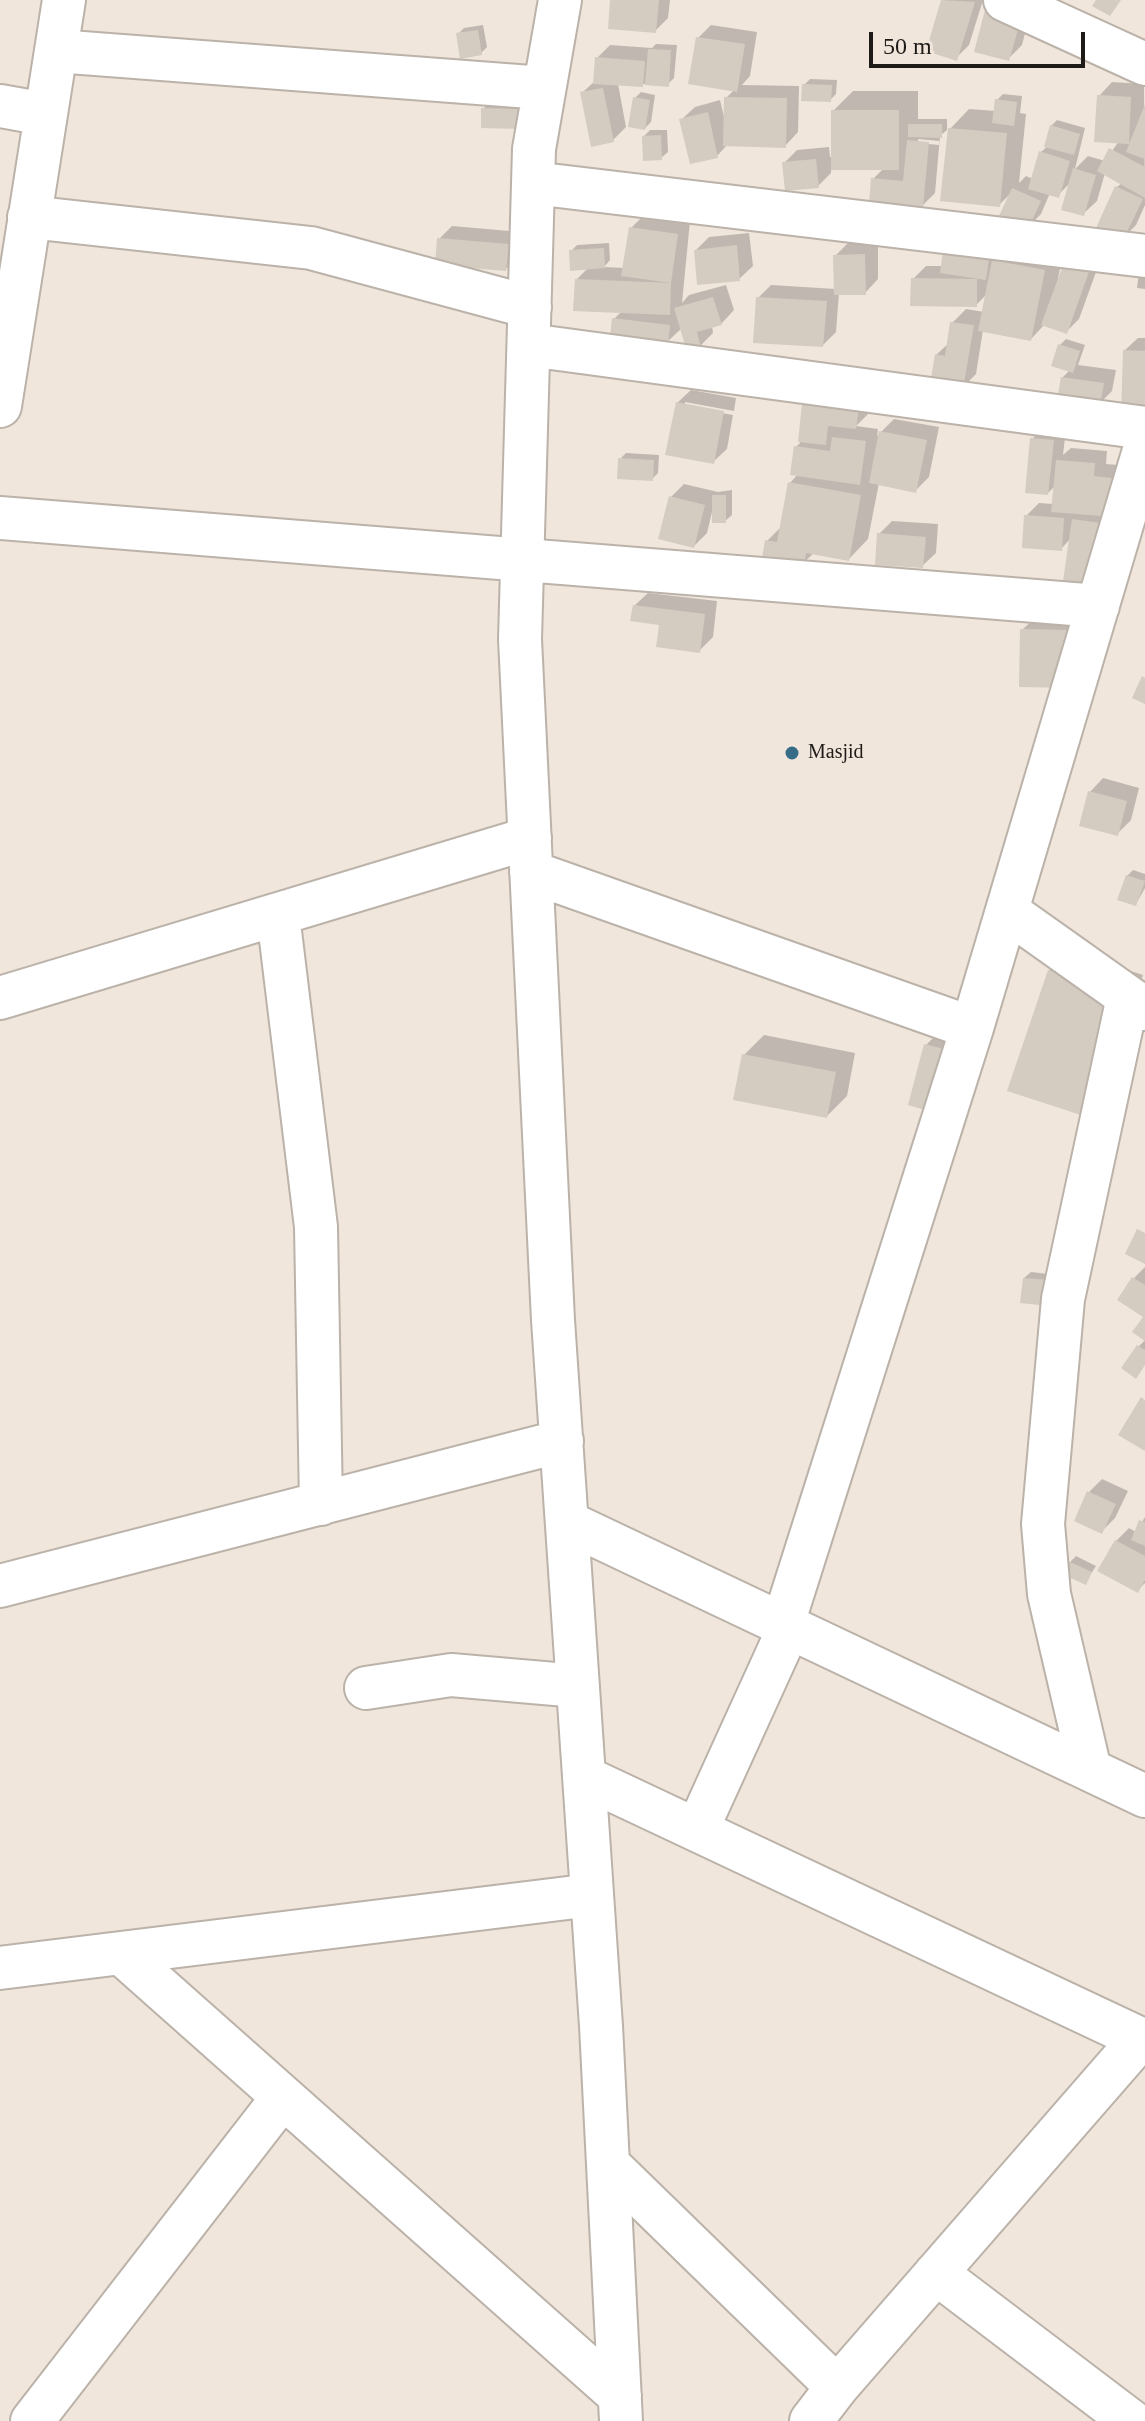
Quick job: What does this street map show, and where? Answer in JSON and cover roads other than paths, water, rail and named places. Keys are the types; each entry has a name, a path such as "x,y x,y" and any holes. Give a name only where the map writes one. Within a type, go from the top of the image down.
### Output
{"street":[{"path":"0,406 6,326 29,217 64,0"},
{"path":"560,0 534,149 520,639 562,1441 621,2408"},
{"path":"1005,0 1145,64"},
{"path":"56,51 544,88"},
{"path":"0,106 45,114"},
{"path":"533,183 1145,256"},
{"path":"29,217 311,248 529,326 1145,428"},
{"path":"697,1830 785,1628 972,1028 1098,606 1138,503 1145,447"},
{"path":"0,518 1098,606"},
{"path":"0,998 278,915 531,855 972,1028"},
{"path":"1007,911 1137,1003 1063,1299 1043,1524 1049,1594 1090,1770"},
{"path":"278,915 316,1227 321,1504"},
{"path":"0,1586 562,1441"},
{"path":"567,1522 785,1628 1145,1796"},
{"path":"366,1688 451,1675 578,1686"},
{"path":"584,1777 1142,2040 936,2273 811,2421"},
{"path":"0,1968 592,1895"},
{"path":"121,1953 283,2097 621,2408"},
{"path":"32,2421 283,2097"},
{"path":"608,2164 837,2387"},
{"path":"936,2273 1131,2421"}],"place":[{"name":"Masjid","path":"792,753"}]}
